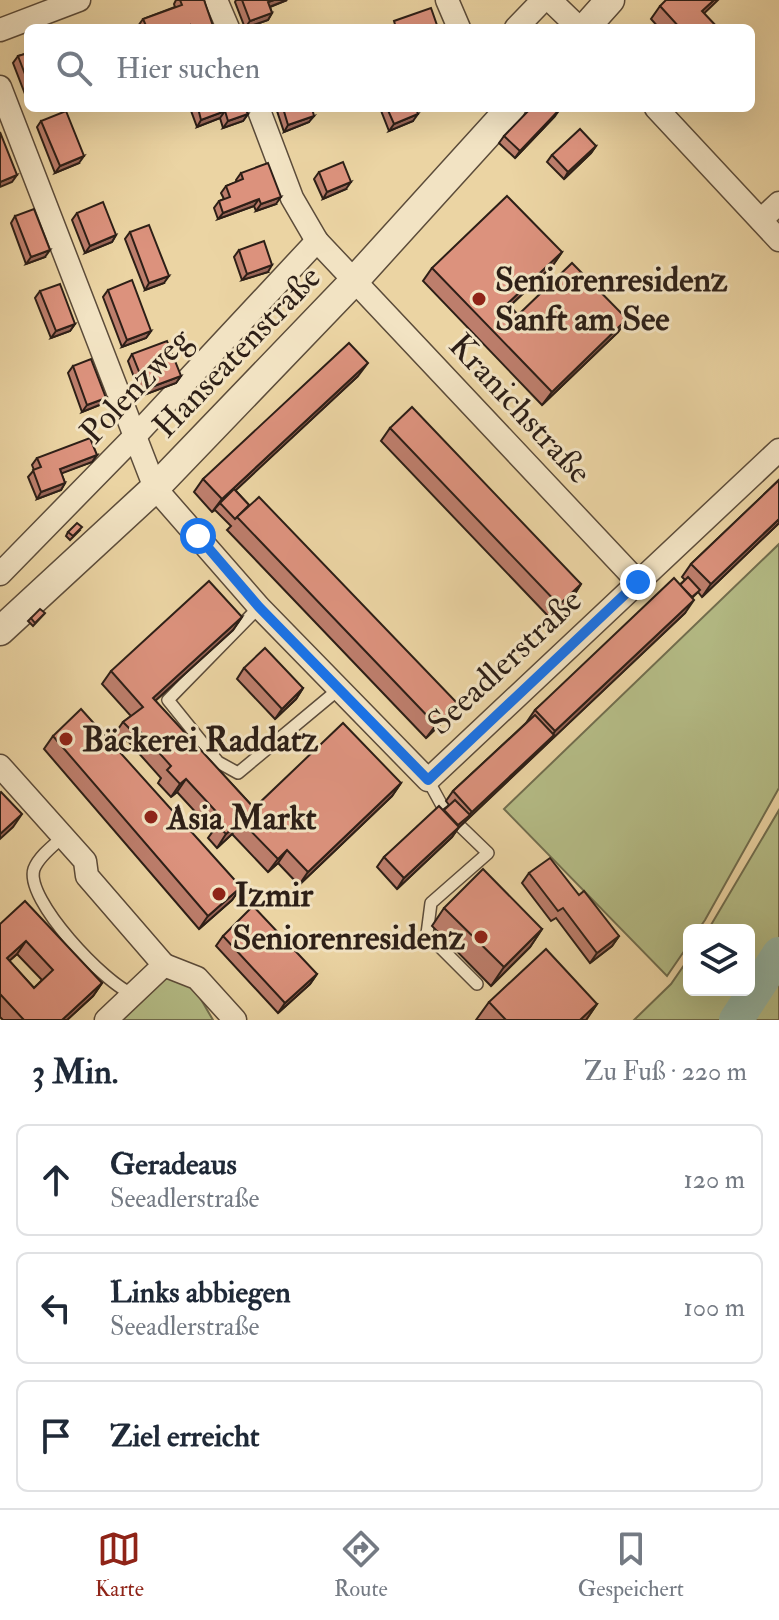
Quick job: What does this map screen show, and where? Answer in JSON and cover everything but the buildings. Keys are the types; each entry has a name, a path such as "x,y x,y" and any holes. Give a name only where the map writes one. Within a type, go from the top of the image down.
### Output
{"street":[{"path":"0,30 79,0"},
{"path":"216,0 226,24"},
{"path":"447,0 457,24"},
{"path":"520,24 543,0"},
{"path":"550,0 577,24"},
{"path":"586,24 610,0"},
{"path":"0,87 155,488"},
{"name":"Kranichstraße","path":"260,112 292,198 317,241 638,582"},
{"name":"Hanseatenstraße","path":"0,631 155,488 354,281 507,112"},
{"path":"660,112 779,240"},
{"path":"761,220 779,203"},
{"name":"Polenzweg","path":"0,574 136,435 317,241"},
{"name":"Seeadlerstraße","path":"155,488 259,607 428,780 779,450"},
{"path":"0,766 85,861 87,876 164,965 197,978 235,1020"},
{"path":"106,1020 164,965"}],"lane":[{"path":"259,607 168,700 218,762 238,773 339,689"},
{"path":"428,780 445,811"},
{"path":"460,826 488,853 431,903 427,934 477,984"},
{"path":"63,837 34,868 33,886 45,910 102,972 119,989 134,994"}],"green space":[{"path":"779,544 779,788 702,924 683,924 683,953 667,976 504,809"},
{"path":"779,810 779,1020 634,1020 671,984 683,967 683,996 755,996 755,924 712,924"},
{"path":"167,972 192,984 213,1020 120,1020"}],"waterway":[{"path":"736,1020 779,954"}],"place":[{"name":"Seniorenresidenz Sanft am See","path":"479,299"},
{"name":"Bäckerei Raddatz","path":"66,739"},
{"name":"Asia Markt","path":"151,817"},
{"name":"Izmir","path":"219,894"},
{"name":"Seniorenresidenz","path":"481,937"}],"route":[{"path":"198,536 259,607 428,780 638,582"}]}
